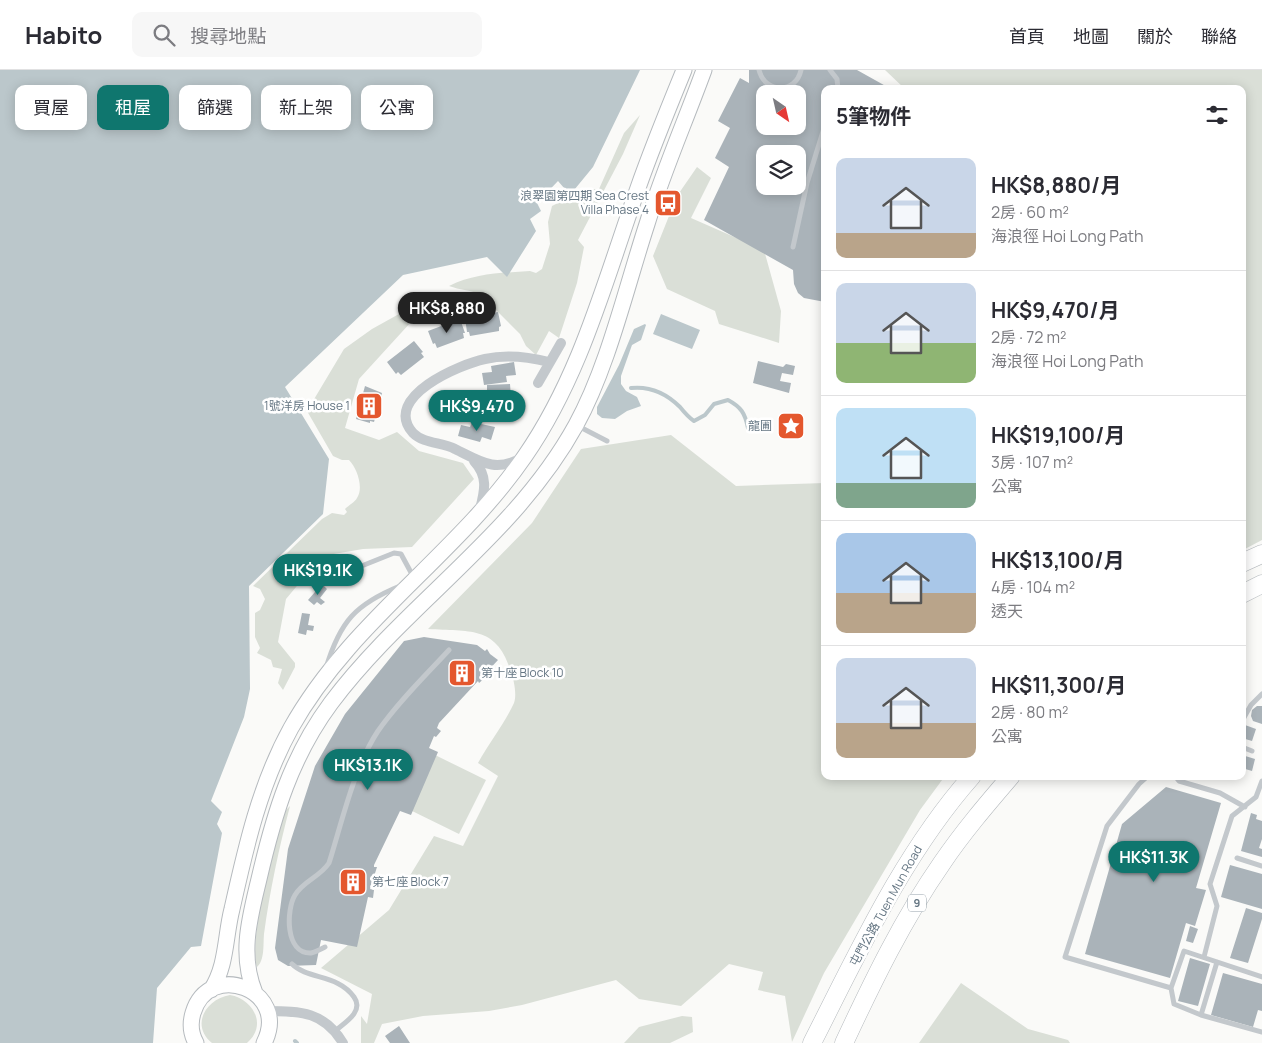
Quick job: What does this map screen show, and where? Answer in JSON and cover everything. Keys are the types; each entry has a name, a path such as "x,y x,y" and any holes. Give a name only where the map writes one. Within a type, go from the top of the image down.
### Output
{"highway":[{"path":"1246,561 1262,554"},
{"path":"1246,592 1262,584"},
{"name":"屯門公路 Tuen Mun Road","path":"812,1043 904,868 969,780"},
{"name":"屯門公路 Tuen Mun Road","path":"844,1043 890,950 934,875 973,821 1008,780"}],"main road":[{"path":"196,1043 191,1019 198,1002 211,990 219,978 229,919 249,835 270,769 292,727 323,678 380,613 479,515 526,455 553,411 578,358 641,178 684,70"},
{"path":"255,993 249,978 247,964 248,929 269,836 290,772 309,737 330,705 358,670 488,541 530,493 576,424 602,366 654,202 704,70"},
{"path":"211,990 222,985 233,985 245,987 255,993 268,1011 268,1032 264,1043"}],"street":[{"path":"538,383 561,343"},
{"path":"479,515 486,490 481,468 473,460 454,448 423,439 412,431 406,414 408,405 415,396 442,375 464,365 507,356 549,362"},
{"path":"473,460 501,466 526,455"},
{"path":"268,1011 286,1011 322,1019 336,1030 343,1043"}],"lane":[{"path":"759,70 761,77 769,86 780,88 789,87 800,75 801,70"},
{"path":"830,70 837,79 838,85"},
{"path":"793,248 807,183 821,138"},
{"path":"576,424 607,441"},
{"path":"364,565 394,553 401,554 415,580"},
{"path":"325,947 305,952 298,948 292,940 289,924 294,898 299,889 324,871 329,863 357,775 378,732 412,689 449,650"},
{"path":"1246,714 1251,705 1262,694"},
{"path":"1246,748 1252,751"},
{"path":"1144,780 1107,826 1065,957 1171,988"},
{"path":"1178,780 1220,793 1245,806"},
{"path":"1204,957 1217,906 1210,884 1232,816 1256,797 1262,781"},
{"path":"1237,858 1262,866"},
{"path":"1262,977 1184,951 1171,988 1174,1004 1201,1015 1262,1032"},
{"path":"1201,1015 1217,962"},
{"path":"292,964 299,970 338,983 356,999 358,1006 355,1012 336,1030"}],"shaded area":[{"path":"0,70 640,70 593,167 570,195 558,181 537,203 541,211 530,219 536,231 507,277 487,257 403,275 285,387 329,459 323,514 249,586 250,689 244,717 211,801 222,812 217,824 222,833 201,946 191,947 157,988 153,1043 0,1043"},
{"path":"885,70 1262,70 1262,540 1246,548 1246,85 901,85"},
{"path":"640,115 623,154 578,240 584,247 577,283 559,338 549,331 536,355 526,346 520,334 480,294 449,286 478,276 530,271 536,273 542,269 550,244 548,222 552,206 586,189 599,189 624,133"},
{"path":"697,167 711,178 691,218 764,250 781,311 779,343 719,324 715,311 667,289 653,256 677,196"},
{"path":"417,304 422,310 359,379 345,428 379,440 397,432 419,451 463,463 474,479 412,547 363,549 322,556 286,599 278,642 295,663 295,667 283,690 278,683 282,669 273,667 271,660 257,653 260,648 255,637 255,613 260,610 265,599 260,589 253,586 322,519 332,513 344,515 347,512 345,509 355,501 360,489 359,478 352,464 349,460 342,460 333,456 307,411 344,349 372,329"},
{"path":"661,314 700,330 692,349 653,334"},
{"path":"645,324 641,340 632,345 621,376 621,384 626,391 637,397 641,406 627,411 615,419 602,418 597,414 597,407 619,365 634,329"},
{"path":"671,435 736,486 821,483 821,780 942,780 920,810 824,973 792,1042 785,996 758,990 763,972 729,964 681,1006 639,999 616,980 522,1005 489,1011 423,1016 382,1024 374,1043 361,1043 361,1016 367,1024 372,994 321,968 389,910 434,836 463,846 498,776 478,763 515,700 513,679 505,657 498,646 490,639 480,634 457,630 428,629 532,523 581,449"},
{"path":"435,755 486,780 459,834 408,809"},
{"path":"290,806 272,885 262,956 257,967 255,954 259,914 283,813"},
{"path":"961,983 1028,1029 1068,1040 1070,1043 919,1043"},
{"path":"230,995 238,997 245,1002 255,1014 257,1021 253,1036 247,1043 212,1043 205,1036 202,1028 204,1014 214,1002 221,997"},
{"path":"682,1016 692,1017 693,1032 670,1043 624,1043 639,1027"}],"building":[{"path":"749,70 857,70 884,85 821,85 821,301 804,298 798,293 794,284 793,270 704,220 729,167 715,158 730,128 718,121 740,78 749,83"},
{"path":"498,312 501,326 499,331 470,336 469,332 467,332 465,318"},
{"path":"460,319 465,333 463,333 464,338 437,348 435,343 433,344 428,331"},
{"path":"414,341 423,352 421,353 424,357 401,375 398,372 396,374 387,362"},
{"path":"758,361 783,367 786,364 795,366 793,375 782,373 780,381 791,383 789,393 753,383"},
{"path":"514,362 516,375 506,376 507,382 484,385 482,373 492,372 491,366"},
{"path":"510,384 511,397 501,397 501,403 478,403 478,391 487,391 487,385"},
{"name":"1號洋房 House 1","path":"365,386 382,393 374,422 370,421 370,423 356,419"},
{"path":"483,403 506,405 504,418 495,417 494,422 471,419 473,407 482,409"},
{"path":"472,422 495,427 491,440 482,437 480,442 458,436 461,425 470,427"},
{"path":"350,564 354,571 344,577 348,582 344,585 341,580 336,582 332,575"},
{"path":"322,584 327,589 320,598 325,602 321,605 317,602 314,605 308,600"},
{"path":"302,613 310,614 308,625 314,626 313,631 307,630 306,635 298,633"},
{"path":"424,637 477,645 485,651 487,649 498,660 484,675 486,677 479,683 478,681 439,723 437,728 441,731 436,737 434,736 429,748 438,752 411,815 400,811 374,865 374,867 377,867 370,889 374,890 373,898 368,897 357,947 321,940 316,965 288,966 278,960 275,948 288,849 315,766 345,714 404,641"},
{"path":"1257,706 1262,706 1262,724 1253,721 1251,716 1252,710"},
{"path":"1246,725 1256,729 1252,741 1246,739"},
{"path":"1246,756 1255,759 1252,771 1246,769"},
{"path":"1166,787 1221,803 1196,888 1206,890 1195,926 1186,923 1170,978 1085,954 1122,824"},
{"path":"1251,813 1257,815 1256,819 1262,821 1262,839 1259,848 1262,849 1262,857 1241,851"},
{"path":"1230,865 1262,874 1262,909 1221,897"},
{"path":"1246,908 1262,913 1262,919 1248,963 1230,958"},
{"path":"1190,926 1198,929 1193,943 1186,941"},
{"path":"1190,958 1210,964 1198,1006 1178,1001"},
{"path":"1223,973 1262,984 1262,1011 1258,1010 1253,1027 1211,1015"},
{"path":"399,1026 410,1043 390,1043 385,1036"}],"waterway":[{"path":"631,388 651,389 663,394 675,402 694,421 705,415 714,404 728,400 742,411 748,428"}],"place":[{"name":"浪翠園第四期 Sea Crest Villa Phase 4","path":"668,203"},
{"name":"1號洋房 House 1","path":"369,406"},
{"name":"龍圃","path":"791,426"},
{"name":"第十座 Block 10","path":"462,673"},
{"name":"第七座 Block 7","path":"353,882"}]}
